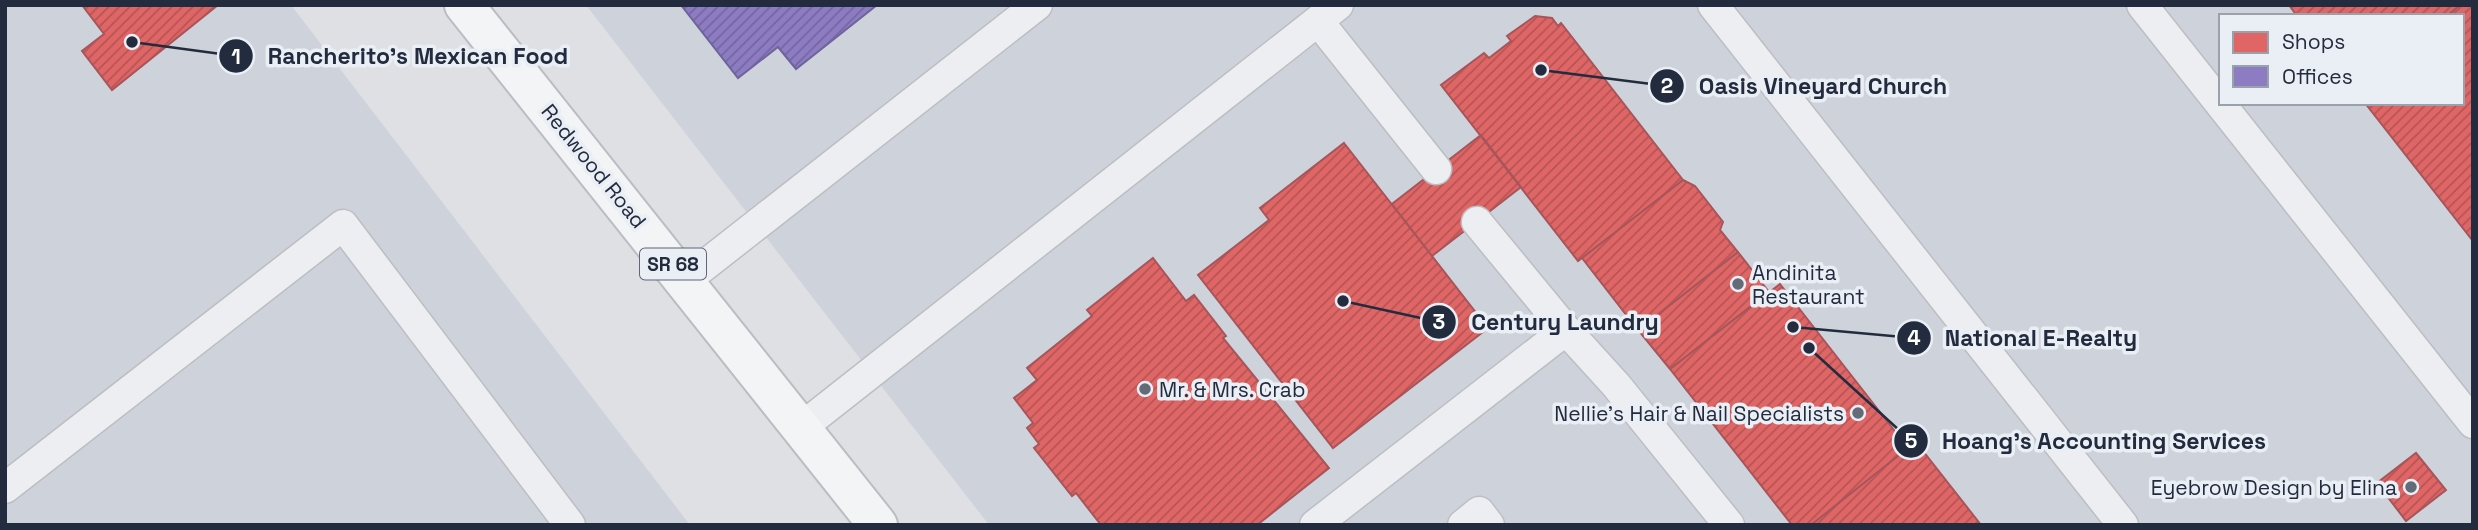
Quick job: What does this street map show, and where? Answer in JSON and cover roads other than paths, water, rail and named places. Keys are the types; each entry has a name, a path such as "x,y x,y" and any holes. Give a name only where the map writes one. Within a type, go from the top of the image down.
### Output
{"main road":[{"name":"Redwood Road","path":"464,5 878,525"}],"lane":[{"path":"685,280 1037,5"},
{"path":"1713,5 2123,525"},
{"path":"2142,5 2219,102"},
{"path":"802,427 1328,13 1436,169"},
{"path":"2221,105 2473,424"},
{"path":"1477,222 1566,330 1616,385 1730,525"},
{"path":"5,488 343,225 570,525"},
{"path":"1314,525 1566,330"},
{"path":"1463,525 1479,512 1489,525"}],"place":[{"name":"Rancherito's Mexican Food","path":"132,42"},
{"name":"Oasis Vineyard Church","path":"1541,70"},
{"name":"Andinita Restaurant","path":"1738,284"},
{"name":"Century Laundry","path":"1343,301"},
{"name":"National E-Realty","path":"1793,327"},
{"name":"Hoang's Accounting Services","path":"1809,348"},
{"name":"Mr. & Mrs. Crab","path":"1145,389"},
{"name":"Nellie's Hair & Nail Specialists","path":"1858,413"},
{"name":"Eyebrow Design by Elina","path":"2411,487"}]}
